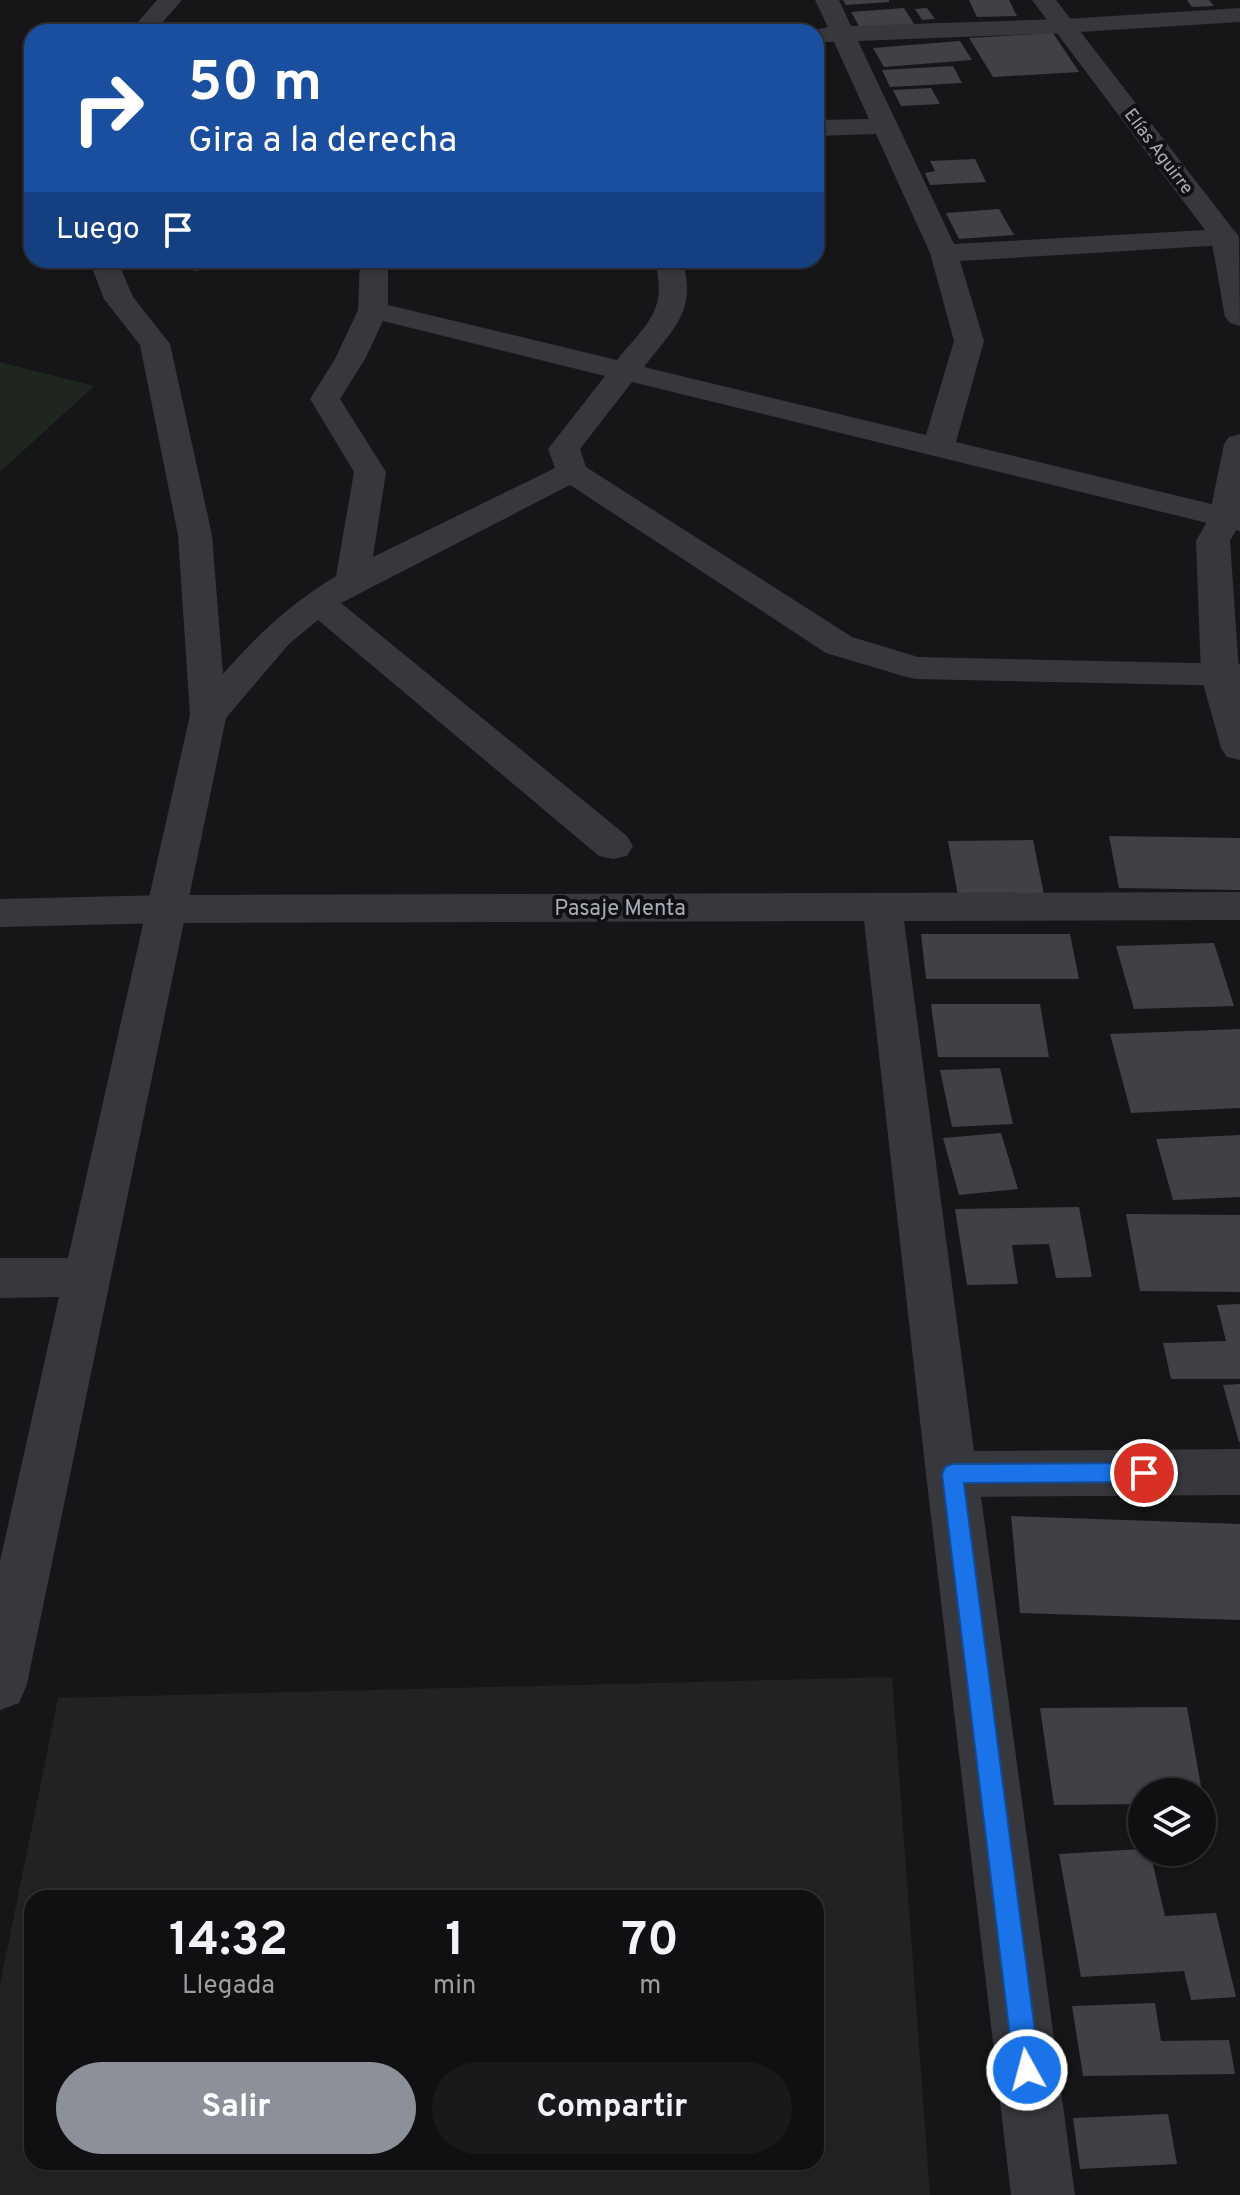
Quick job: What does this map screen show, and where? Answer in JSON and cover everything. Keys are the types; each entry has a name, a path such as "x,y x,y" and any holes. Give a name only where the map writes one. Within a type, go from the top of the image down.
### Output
{"street":[{"path":"148,24 170,0"},
{"path":"827,0 829,34 885,126 944,253 969,341 938,448"},
{"name":"Elías Aguirre","path":"1044,0 1232,237 1240,317"},
{"path":"829,34 1064,26 1240,15"},
{"path":"824,128 885,126"},
{"path":"944,253 1232,237"},
{"path":"0,1684 208,715 195,535 155,344 119,299 106,268"},
{"path":"352,581 370,472 365,457 330,417 325,399 350,359 373,310 374,268"},
{"path":"670,268 675,283 671,312 564,449 572,472 839,645 916,668 1230,676"},
{"path":"373,310 1235,524"},
{"path":"1240,444 1235,524 1213,541 1240,748"},
{"path":"208,715 276,636 318,602 352,581 572,472"},
{"path":"318,602 613,846"},
{"path":"882,906 1043,2195"},
{"name":"Pasaje Menta","path":"0,913 167,909 1240,906"},
{"path":"0,1278 88,1277"},
{"path":"952,1474 1240,1472"}],"shaded area":[{"path":"0,362 94,386 0,472"},
{"path":"892,1677 930,2195 0,2195 0,1985 58,1698"}],"building":[{"path":"843,0 889,0 889,2 846,5"},
{"path":"969,0 1009,0 1017,16 977,17"},
{"path":"1187,0 1209,0 1214,6 1192,7"},
{"path":"904,8 914,24 860,28 851,12"},
{"path":"927,8 935,19 922,20 915,9"},
{"path":"1053,33 1079,72 993,77 969,38"},
{"path":"960,41 972,60 884,67 873,48"},
{"path":"953,66 962,83 890,87 882,70"},
{"path":"931,88 940,104 901,106 893,90"},
{"path":"975,159 986,182 930,185 925,173 935,171 930,161"},
{"path":"999,209 1014,235 959,239 946,213"},
{"path":"193,268 219,268 193,271"},
{"path":"1109,836 1240,838 1240,890 1119,888"},
{"path":"1033,840 1045,900 959,901 948,841"},
{"path":"921,934 1070,934 1079,979 926,979"},
{"path":"1214,943 1234,1006 1134,1009 1116,946"},
{"path":"931,1004 1040,1004 1049,1057 938,1057"},
{"path":"1240,1029 1240,1108 1131,1113 1110,1034"},
{"path":"1000,1068 1013,1124 952,1127 940,1070"},
{"path":"1001,1133 1018,1189 959,1195 943,1138"},
{"path":"1240,1135 1240,1197 1173,1200 1156,1139"},
{"path":"1079,1207 1092,1277 1056,1278 1049,1244 1012,1245 1018,1284 967,1285 955,1209"},
{"path":"1126,1214 1240,1215 1240,1292 1140,1291"},
{"path":"1240,1304 1240,1379 1171,1379 1163,1343 1226,1341 1217,1305"},
{"path":"1240,1384 1240,1442 1239,1442 1223,1385"},
{"path":"1011,1516 1240,1524 1240,1620 1020,1613"},
{"path":"1187,1707 1200,1778 1128,1778 1128,1804 1054,1805 1040,1708"},
{"path":"1128,1850 1128,1866 1153,1866 1165,1916 1216,1913 1236,1997 1191,2000 1184,1971 1081,1977 1059,1854"},
{"path":"1155,2003 1161,2041 1229,2040 1235,2074 1083,2076 1072,2006"},
{"path":"1168,2114 1177,2164 1080,2169 1073,2118"}],"route":[{"path":"1027,2070 952,1474 1144,1473"}]}
